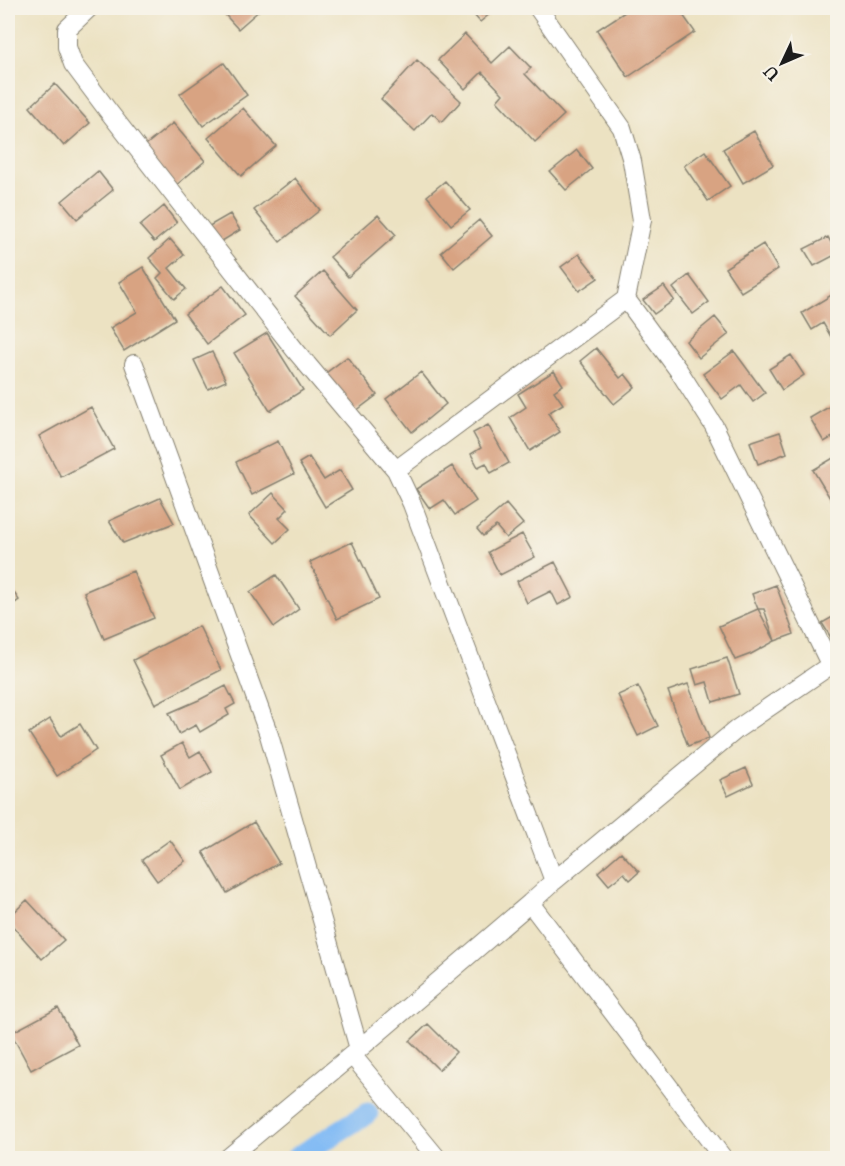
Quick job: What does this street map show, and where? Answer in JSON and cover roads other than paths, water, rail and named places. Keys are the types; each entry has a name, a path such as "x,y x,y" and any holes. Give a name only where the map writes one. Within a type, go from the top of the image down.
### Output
{"street":[{"path":"90,8 67,29 67,47 73,64 295,350 396,470 412,504 554,881"},
{"path":"396,470 626,299 642,220 632,161 622,128 538,8"},
{"path":"228,1158 737,729 834,662 714,426 679,371 626,299"},
{"path":"134,364 269,735 356,1052 437,1158"},
{"path":"530,903 723,1158"}],"waterway":[{"path":"296,1158 368,1113"}]}
